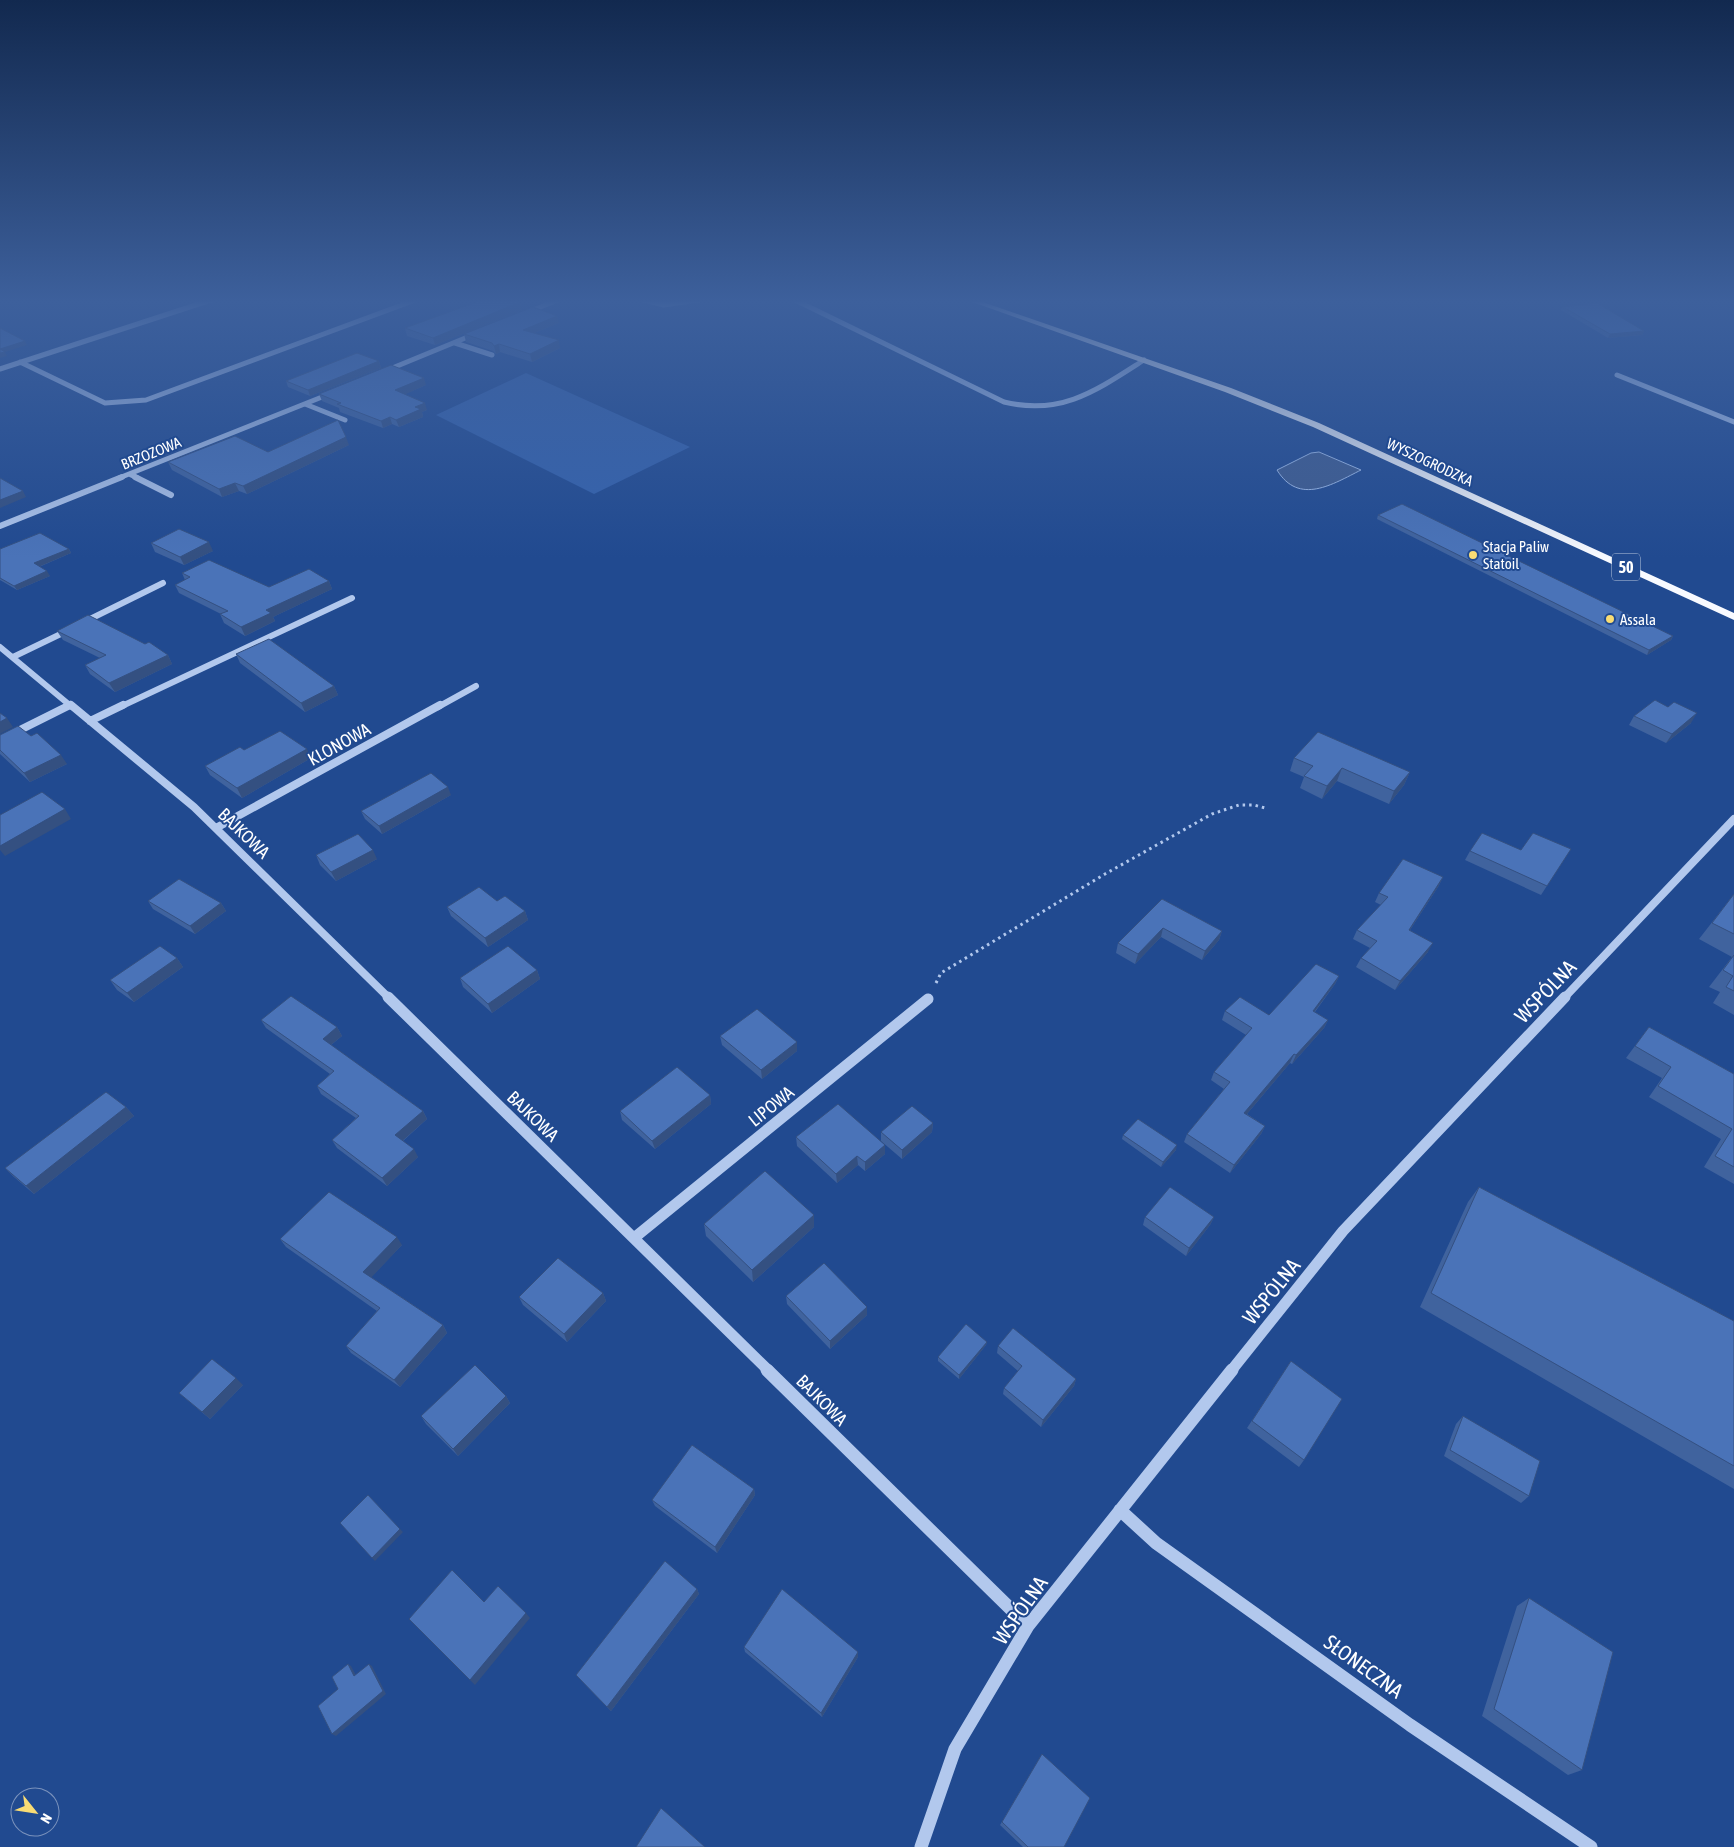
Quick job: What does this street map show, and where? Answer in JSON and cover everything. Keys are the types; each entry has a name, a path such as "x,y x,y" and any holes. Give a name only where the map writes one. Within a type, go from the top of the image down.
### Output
{"main road":[{"name":"WYSZOGRODZKA","path":"1215,385 1316,425 1734,617"}],"street":[{"path":"68,385 105,403 146,400 186,385"},
{"path":"970,385 1004,402 1030,407 1071,402 1104,385"},
{"path":"1642,385 1734,422"},
{"name":"BRZOZOWA","path":"0,526 340,390"},
{"path":"305,404 345,420"},
{"path":"131,475 171,495"},
{"path":"13,657 163,583"},
{"path":"90,721 352,598"},
{"name":"BAJKOWA","path":"0,647 194,807 1028,1626"},
{"name":"KLONOWA","path":"216,828 476,686"},
{"path":"0,740 71,705"},
{"name":"WSPÓLNA","path":"921,1847 955,1749 1028,1626 1342,1231 1734,819"},
{"name":"LIPOWA","path":"634,1238 928,999"},
{"name":"SŁONECZNA","path":"1120,1510 1156,1542 1410,1725 1591,1847"}],"path":[{"path":"928,999 941,974 1105,874 1212,814 1240,805 1254,805 1265,808"}],"shaded area":[{"path":"500,385 553,385 690,447 594,494 436,415"},
{"path":"1319,452 1361,470 1328,486 1306,490 1295,487 1286,481 1277,470 1311,453"}],"building":[{"path":"296,385 320,385 308,390"},
{"path":"341,385 407,385 395,390 425,403 415,407 421,409 396,420 390,417 381,421 337,404 341,403 319,394"},
{"path":"338,420 346,437 243,486 235,483 219,489 168,462 235,436 268,452"},
{"path":"0,478 23,491 0,500"},
{"name":"Stacja Paliw Statoil","path":"1402,504 1673,636 1649,650 1378,515"},
{"path":"179,529 209,542 180,557 151,543"},
{"path":"40,533 69,549 34,563 47,571 14,586 0,578 0,549"},
{"path":"209,560 269,587 309,569 329,581 266,610 271,613 241,627 220,614 228,611 175,585 190,577 182,573"},
{"path":"88,615 145,644 149,642 168,655 109,683 85,665 106,655 57,631"},
{"path":"269,639 334,686 301,703 236,654"},
{"path":"1655,700 1668,707 1674,702 1697,713 1672,734 1634,716"},
{"path":"0,713 7,718 0,722"},
{"path":"18,726 31,736 37,733 61,755 24,773 0,750 0,735"},
{"path":"280,731 307,749 237,788 205,766 240,747 244,750"},
{"path":"1318,732 1410,772 1394,791 1342,768 1327,786 1304,776 1313,766 1294,758"},
{"path":"431,773 448,787 379,826 361,811"},
{"path":"42,792 65,809 0,846 0,815"},
{"path":"1482,833 1521,850 1533,833 1571,849 1547,886 1470,851"},
{"path":"358,834 373,850 331,872 316,855"},
{"path":"1403,859 1443,877 1409,930 1433,943 1400,981 1361,958 1377,941 1357,930 1388,897 1379,893"},
{"path":"179,879 221,903 190,926 148,901"},
{"path":"479,887 497,901 505,896 525,911 485,938 447,907"},
{"path":"1734,894 1734,934 1712,923"},
{"path":"1162,899 1222,931 1205,951 1163,928 1138,954 1118,943"},
{"path":"160,946 177,958 127,993 110,980"},
{"path":"508,946 537,970 488,1004 460,978"},
{"path":"1734,955 1734,991 1726,987 1733,976 1723,970"},
{"path":"1316,964 1339,976 1313,1011 1328,1020 1296,1055 1294,1054 1244,1113 1265,1126 1234,1165 1187,1134 1230,1082 1214,1072 1252,1028 1225,1011 1240,997 1269,1015"},
{"path":"291,996 337,1027 323,1039 423,1111 395,1135 414,1149 382,1178 332,1140 359,1116 317,1086 334,1071 261,1020"},
{"path":"757,1009 797,1042 761,1070 720,1036"},
{"path":"1649,1027 1734,1074 1734,1167 1715,1156 1732,1129 1658,1086 1671,1067 1635,1046"},
{"path":"677,1067 710,1095 652,1141 620,1111"},
{"path":"106,1092 126,1107 26,1186 5,1168"},
{"path":"838,1104 885,1145 865,1162 857,1156 836,1174 796,1137"},
{"path":"912,1106 933,1123 902,1150 881,1132"},
{"path":"1138,1119 1177,1145 1163,1162 1123,1135"},
{"path":"765,1171 814,1215 752,1270 704,1224"},
{"path":"1170,1187 1214,1217 1189,1248 1145,1217"},
{"path":"1479,1187 1734,1321 1734,1466 1431,1293"},
{"path":"329,1192 397,1237 363,1272 443,1325 394,1380 346,1346 380,1308 280,1239"},
{"path":"558,1258 603,1293 564,1334 519,1297"},
{"path":"824,1263 867,1307 830,1341 786,1296"},
{"path":"966,1324 987,1342 959,1375 938,1357"},
{"path":"1013,1328 1076,1379 1043,1420 1004,1388 1022,1366 998,1346"},
{"path":"212,1359 236,1378 202,1412 179,1393"},
{"path":"1291,1361 1342,1399 1304,1460 1252,1421"},
{"path":"475,1365 506,1396 453,1449 421,1416"},
{"path":"1463,1416 1540,1461 1529,1496 1450,1450"},
{"path":"692,1445 754,1489 715,1547 652,1500"},
{"path":"368,1495 400,1529 372,1558 340,1523"},
{"path":"665,1561 697,1589 607,1707 576,1675"},
{"path":"452,1570 484,1602 498,1586 526,1613 470,1680 409,1619"},
{"path":"782,1589 858,1652 821,1713 744,1647"},
{"path":"1529,1598 1613,1652 1582,1770 1494,1709"},
{"path":"348,1664 354,1676 369,1664 383,1691 332,1734 318,1706 338,1689 332,1677"},
{"path":"1042,1754 1090,1798 1064,1847 1028,1847 1002,1822"},
{"path":"661,1808 705,1847 636,1847"}],"place":[{"name":"Stacja Paliw Statoil","path":"1473,555"},
{"name":"Assala","path":"1610,619"}]}
